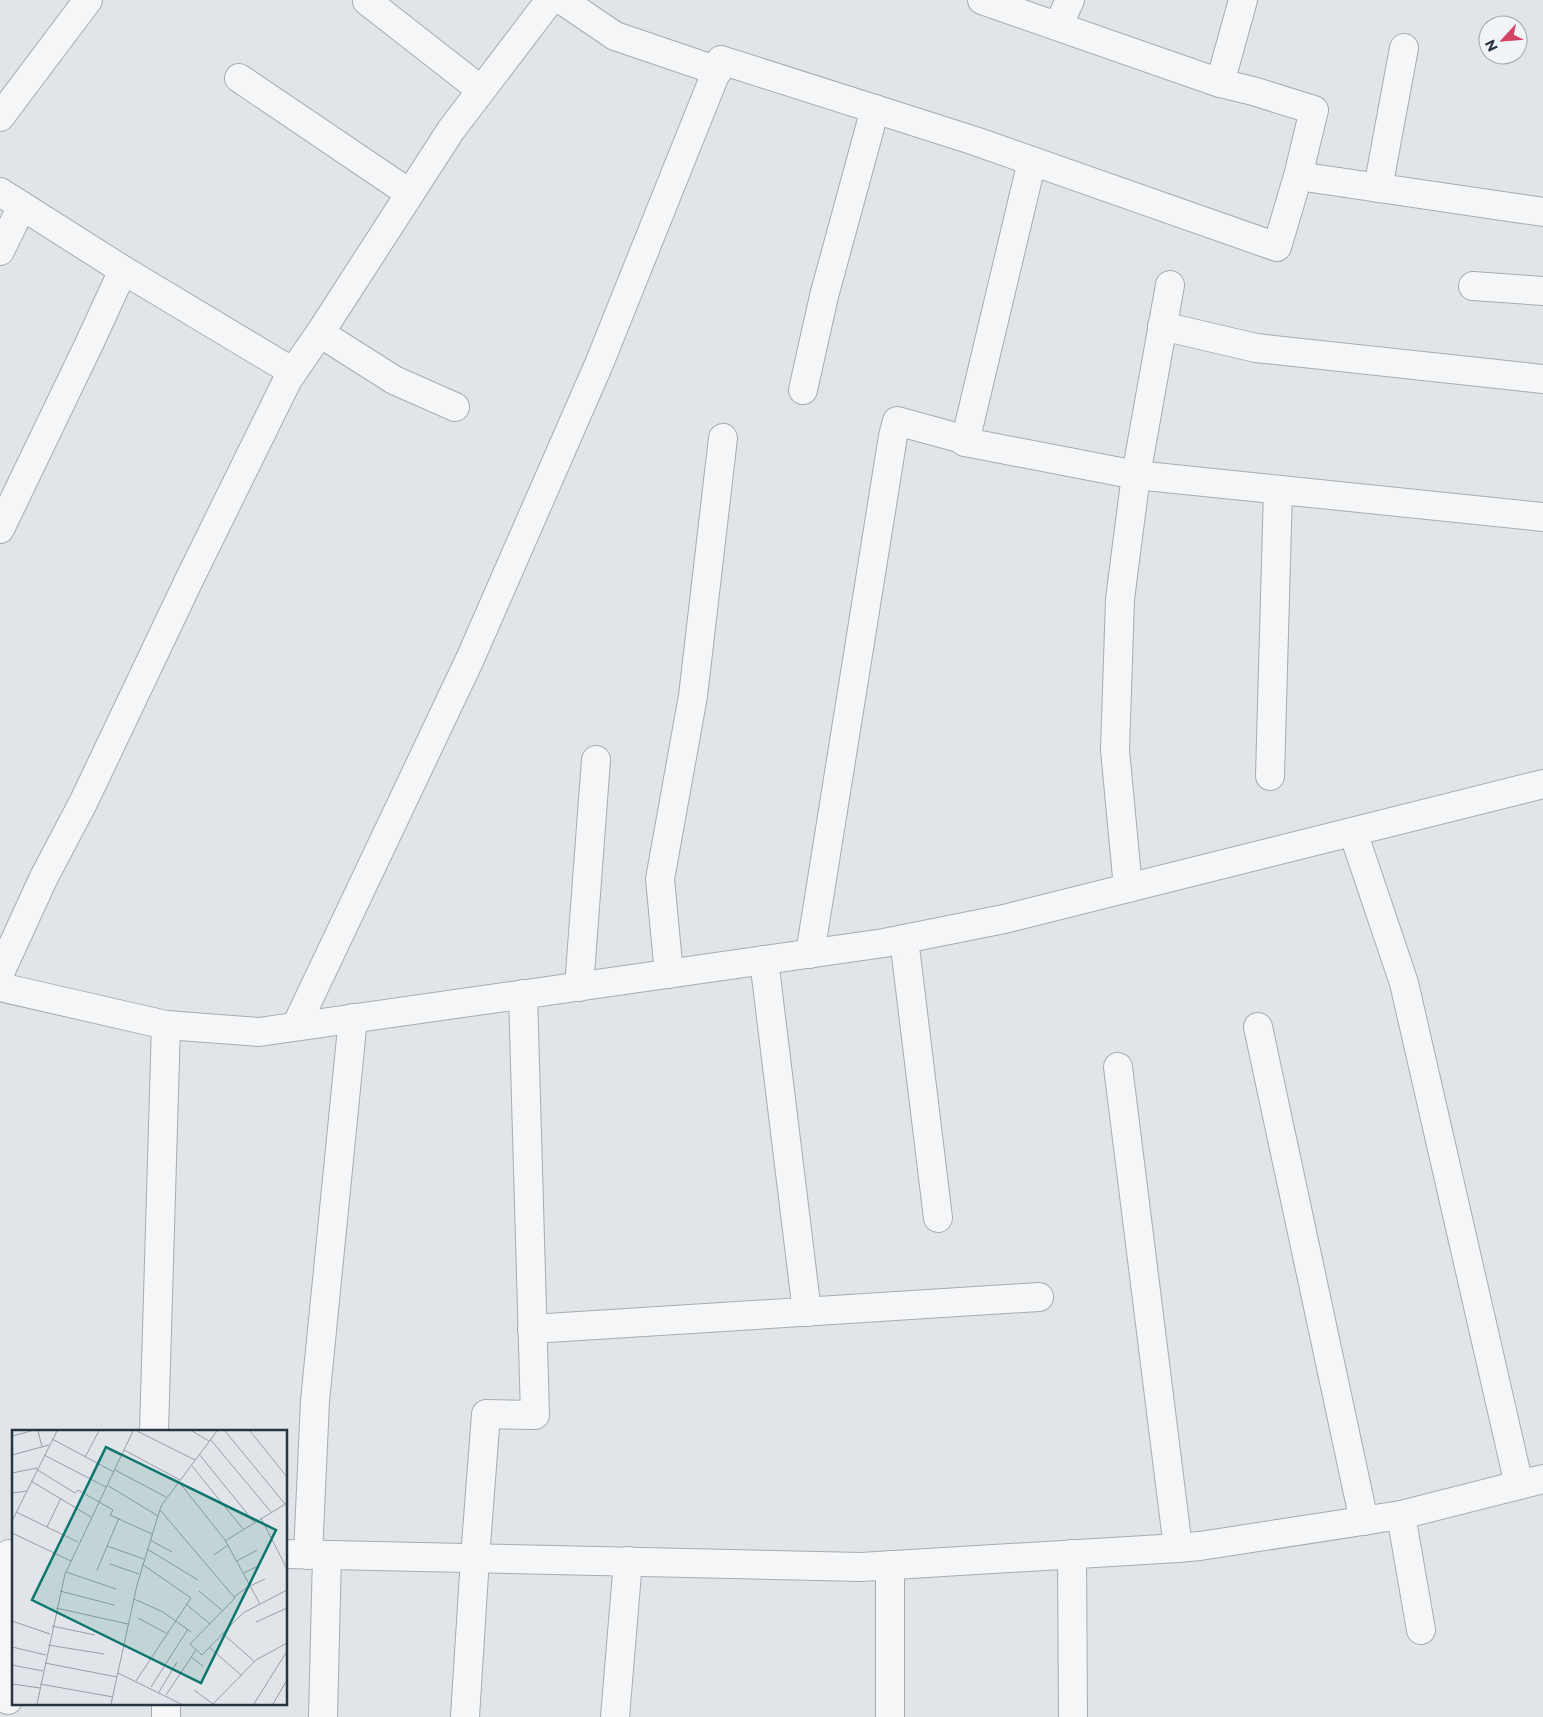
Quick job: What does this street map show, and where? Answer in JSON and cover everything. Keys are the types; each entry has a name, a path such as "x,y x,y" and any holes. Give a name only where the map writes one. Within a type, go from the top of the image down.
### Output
{"street":[{"path":"0,117 88,0"},
{"path":"0,973 44,877 83,803 190,578 293,372 451,130 550,0"},
{"path":"562,0 615,36 718,71"},
{"path":"296,1026 470,659 599,364 721,60 1032,161 1277,247 1298,176 1314,110 1220,83 982,0"},
{"path":"1058,26 1070,0"},
{"path":"1220,83 1243,0"},
{"path":"367,1 481,90"},
{"path":"1378,188 1404,48"},
{"path":"239,78 409,194"},
{"path":"803,390 824,296 875,109"},
{"path":"965,442 1032,161"},
{"path":"1298,176 1543,212"},
{"path":"0,251 11,199 123,270 293,372"},
{"path":"0,529 123,270"},
{"path":"1128,888 1115,750 1120,599 1136,475 1170,285"},
{"path":"1472,286 1543,291"},
{"path":"1162,326 1256,348 1543,378"},
{"path":"320,333 394,380 455,407"},
{"path":"810,954 891,446 897,421 959,438 965,442 1136,475 1543,517"},
{"path":"669,974 660,879 692,696 723,438"},
{"path":"1270,776 1278,490"},
{"path":"579,987 596,760"},
{"path":"0,988 166,1025 259,1032 904,939 1004,919 1543,784"},
{"path":"307,1554 861,1566 890,1565 1200,1546 1402,1515 1531,1482 1404,983 1353,832"},
{"path":"904,939 938,1218"},
{"path":"764,960 807,1312"},
{"path":"465,1717 474,1558 486,1414 535,1415 522,994"},
{"path":"323,1717 307,1554 315,1401 353,1018"},
{"path":"154,1430 166,1025"},
{"path":"1258,1027 1364,1521"},
{"path":"1118,1066 1178,1548"},
{"path":"532,1329 1039,1297"},
{"path":"1402,1515 1422,1630"},
{"path":"8,1554 8,1700"},
{"path":"1072,1554 1073,1717"},
{"path":"615,1717 628,1561"},
{"path":"890,1565 890,1717"},
{"path":"166,1704 166,1717"}]}
